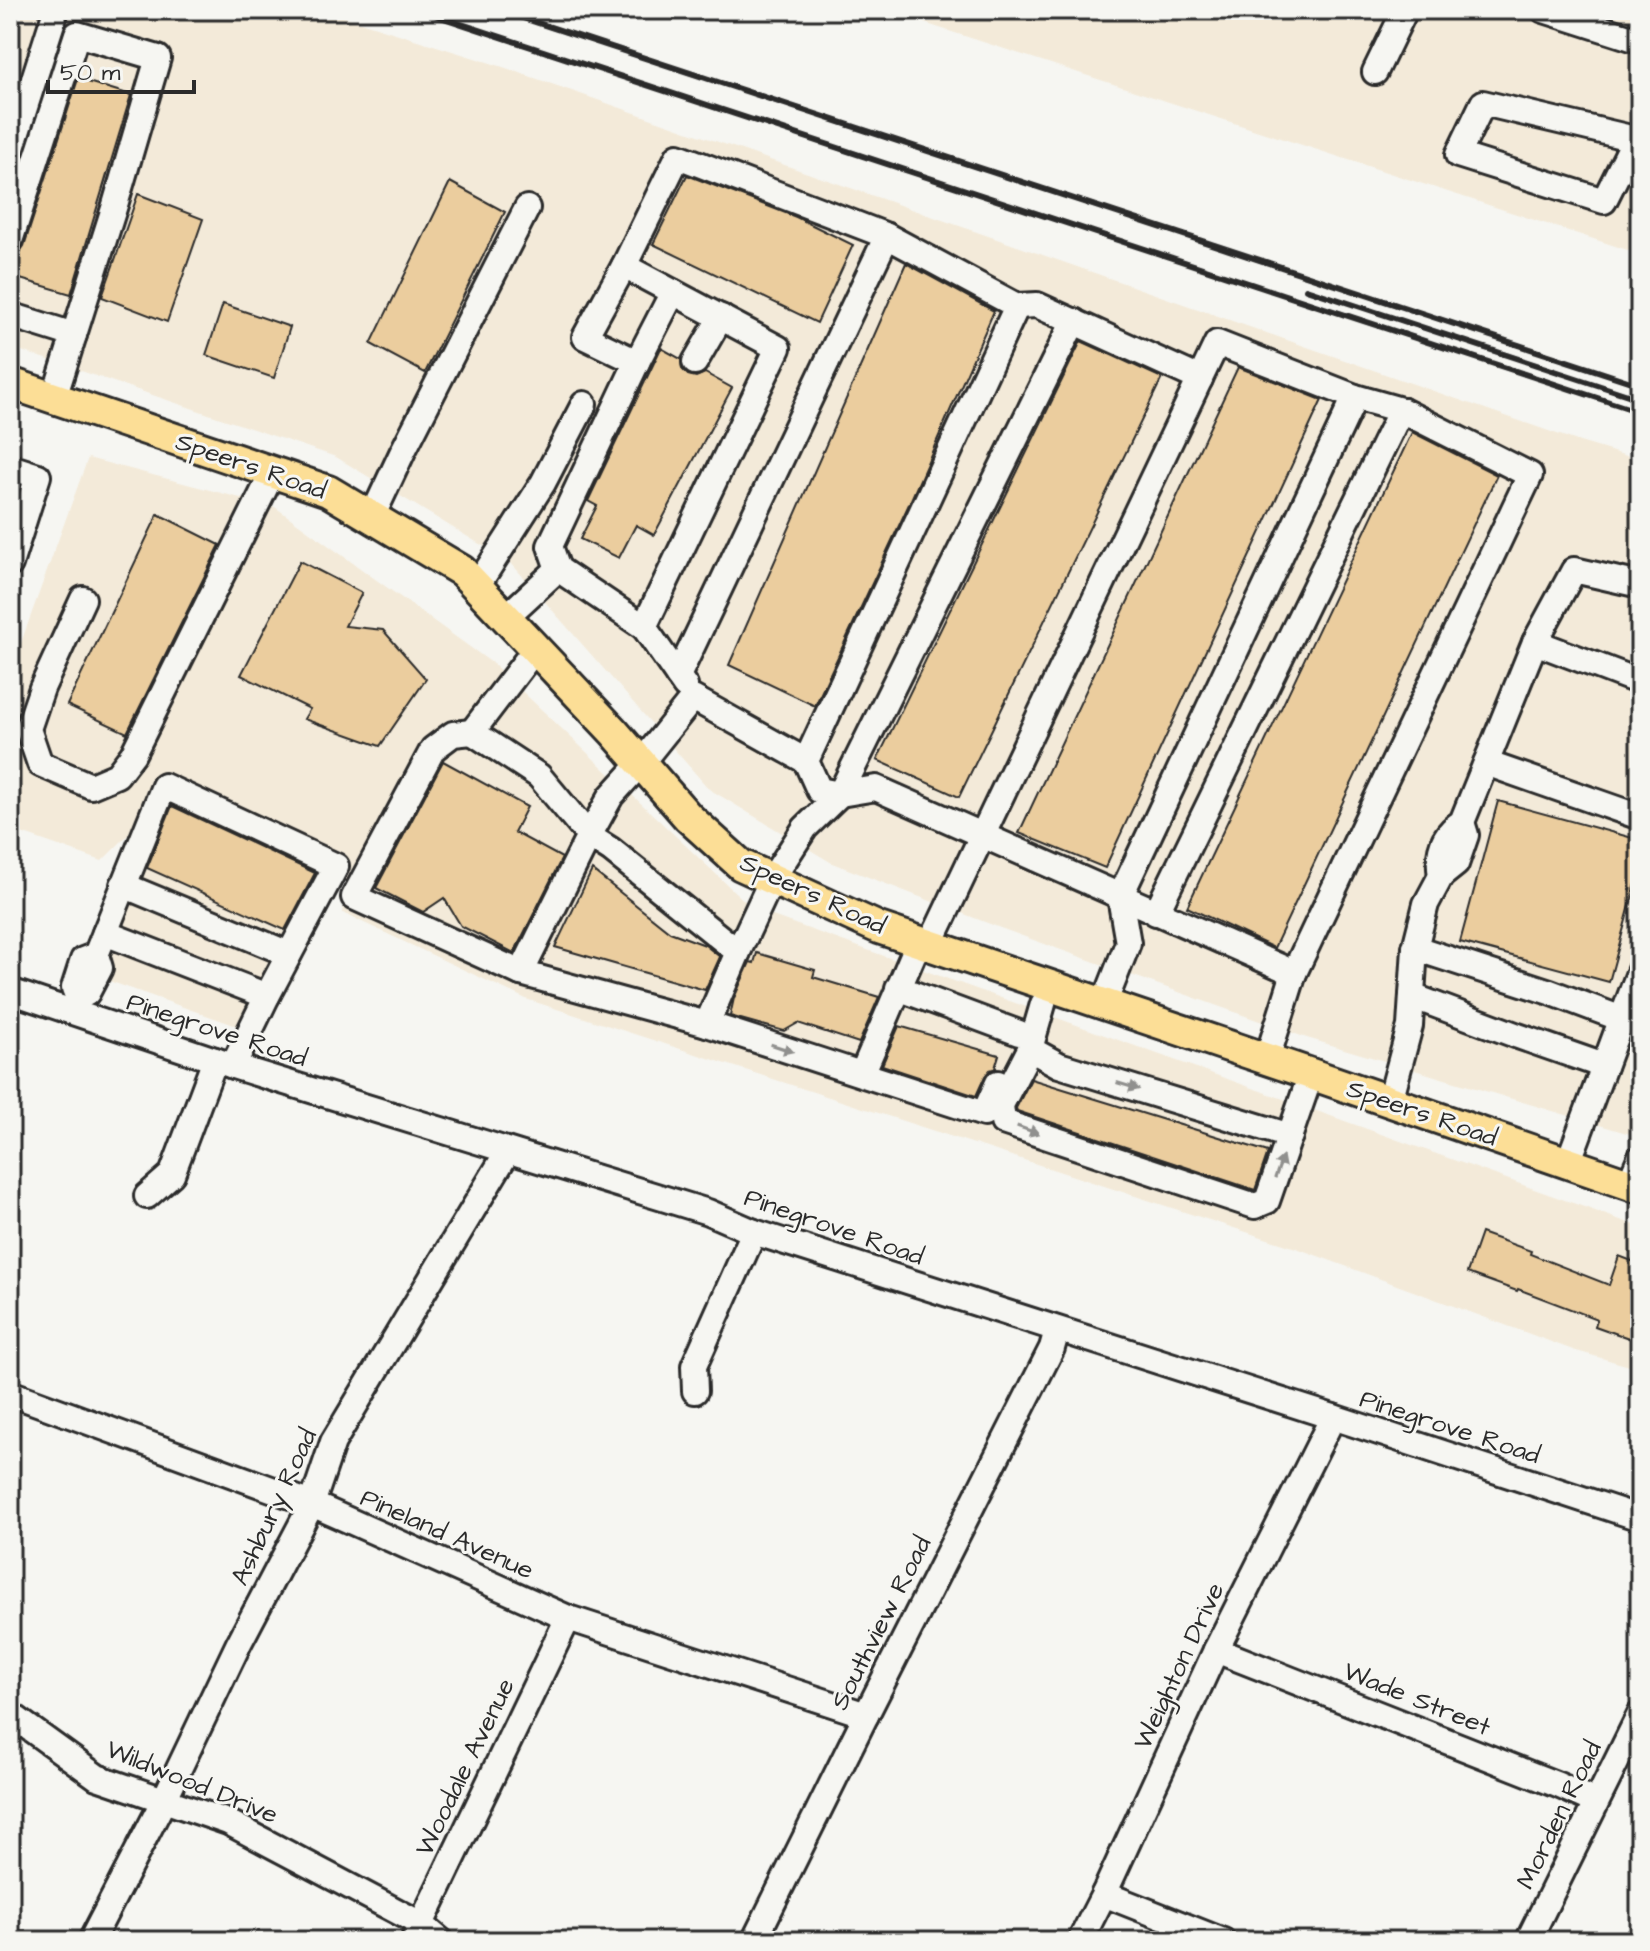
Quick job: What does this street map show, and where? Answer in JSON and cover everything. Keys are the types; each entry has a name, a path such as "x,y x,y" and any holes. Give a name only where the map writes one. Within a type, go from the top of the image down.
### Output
{"main road":[{"name":"Speers Road","path":"10,383 328,491 462,571 536,648 688,817 741,865 879,928 924,943 1046,995 1104,1004 1568,1163 1636,1177"}],"street":[{"path":"10,154 56,10"},
{"path":"1375,72 1405,10"},
{"path":"1544,10 1639,41"},
{"path":"10,241 77,34 158,58 54,398"},
{"path":"1483,103 1638,139 1604,201 1458,155 1483,103"},
{"path":"637,362 585,337 678,156 887,236 1017,306 1037,305 1200,379"},
{"path":"372,517 527,208"},
{"path":"678,676 887,236"},
{"path":"624,266 778,348 644,627"},
{"path":"673,292 550,546 558,569 644,627 693,698 806,761 819,790 840,794 876,788 1294,973"},
{"path":"806,761 1017,306"},
{"path":"10,315 74,335"},
{"path":"695,362 721,317"},
{"path":"707,1024 772,879 805,828 840,794 1074,321"},
{"path":"862,1074 898,988 982,836 1217,343 1355,397 1401,410 1530,475 1294,973 1267,1059"},
{"path":"1104,1004 1128,943 1120,897 1355,397"},
{"path":"477,586 543,483 584,404"},
{"path":"1156,913 1401,410"},
{"path":"10,467 38,476 10,564"},
{"path":"83,599 42,688 28,729 40,764 91,786 117,775 133,754 273,472"},
{"path":"506,617 558,569"},
{"path":"1390,1101 1410,1026 1415,948 1426,904 1441,876 1438,857 1452,829 1462,822 1535,642 1574,570 1640,585"},
{"path":"1535,642 1640,682"},
{"path":"472,732 536,648"},
{"path":"521,973 611,796 693,698"},
{"path":"738,952 611,850 589,836 539,776 472,732 453,734 433,749 354,897 521,973 707,1024 984,1114 1046,995"},
{"path":"1486,763 1640,817"},
{"path":"75,1005 74,988 83,960 100,944 164,786 336,866 267,996 224,1063 172,1174 147,1196"},
{"path":"123,885 289,954"},
{"path":"100,944 267,996"},
{"path":"1415,948 1622,1019"},
{"path":"1568,1163 1640,970"},
{"path":"898,988 1024,1041 1059,1065 1290,1136"},
{"name":"Pinegrove Road","path":"10,991 75,1005 224,1063 708,1212 754,1232 1640,1518"},
{"path":"1412,996 1604,1066"},
{"path":"1024,1041 1001,1105 1003,1122 1255,1206 1267,1201 1311,1074"},
{"name":"Ashbury Road","path":"91,1941 164,1800 239,1643 312,1504 333,1442 508,1151"},
{"path":"695,1391 694,1366 754,1232"},
{"name":"Southview Road","path":"754,1941 1052,1348 1057,1330"},
{"name":"Pineland Avenue","path":"10,1393 312,1504 568,1618 866,1715"},
{"name":"Weighton Drive","path":"1080,1941 1216,1650 1333,1417"},
{"name":"Woodale Avenue","path":"417,1932 568,1618"},
{"name":"Wade Street","path":"1216,1650 1596,1802"},
{"name":"Wildwood Drive","path":"10,1714 97,1777 228,1822 417,1932 441,1941"},
{"name":"Morden Road","path":"1528,1941 1640,1714"},
{"path":"1104,1894 1223,1941"}],"shaded area":[{"path":"10,10 322,10 500,66 1580,442 1640,460 1640,1137 1307,1038 1003,929 832,863 709,789 511,563 336,457 10,347"},
{"path":"884,10 1640,10 1640,254"},
{"path":"88,458 275,507 492,663 753,909 1640,1227 1640,1369 1573,1350 1299,1249 526,999 343,913 347,866 257,1033 75,969 179,784 102,861 10,829 10,673"}],"building":[{"path":"78,79 131,95 71,294 10,276 10,256 19,253 24,246"},
{"path":"687,175 796,217 853,245 817,323 653,244"},
{"path":"450,182 505,212 425,373 371,344"},
{"path":"138,194 203,219 167,322 102,297"},
{"path":"906,263 994,311 815,706 729,665"},
{"path":"223,304 290,327 274,378 206,355"},
{"path":"1081,341 1162,378 959,797 877,760"},
{"path":"661,348 681,359 682,369 688,375 696,377 705,373 732,388 654,535 636,525 619,558 580,539 597,506 588,501"},
{"path":"1238,367 1322,400 1105,868 1019,833"},
{"path":"1412,432 1497,475 1274,948 1187,907"},
{"path":"158,514 220,545 127,733 67,705"},
{"path":"300,561 362,593 345,626 383,630 426,679 380,746 304,719 310,709 241,675"},
{"path":"443,761 527,807 514,832 562,858 514,953 461,926 444,898 423,912 376,888"},
{"path":"1498,801 1640,840 1640,869 1609,982 1460,942"},
{"path":"172,806 315,873 285,930 147,868"},
{"path":"592,870 670,932 705,945 720,957 705,990 555,947"},
{"path":"757,953 815,970 813,977 879,997 859,1043 798,1023 784,1031 730,1016 734,998"},
{"path":"899,1026 999,1055 997,1068 985,1076 976,1096 882,1065"},
{"path":"1031,1079 1268,1152 1255,1190 1017,1111"},
{"path":"1481,1233 1609,1285 1619,1256 1640,1264 1640,1342 1595,1326 1597,1319 1467,1273"}],"railway":[{"path":"419,10 1640,412"},
{"path":"499,10 1640,385"},
{"path":"1306,289 1640,399"}]}
